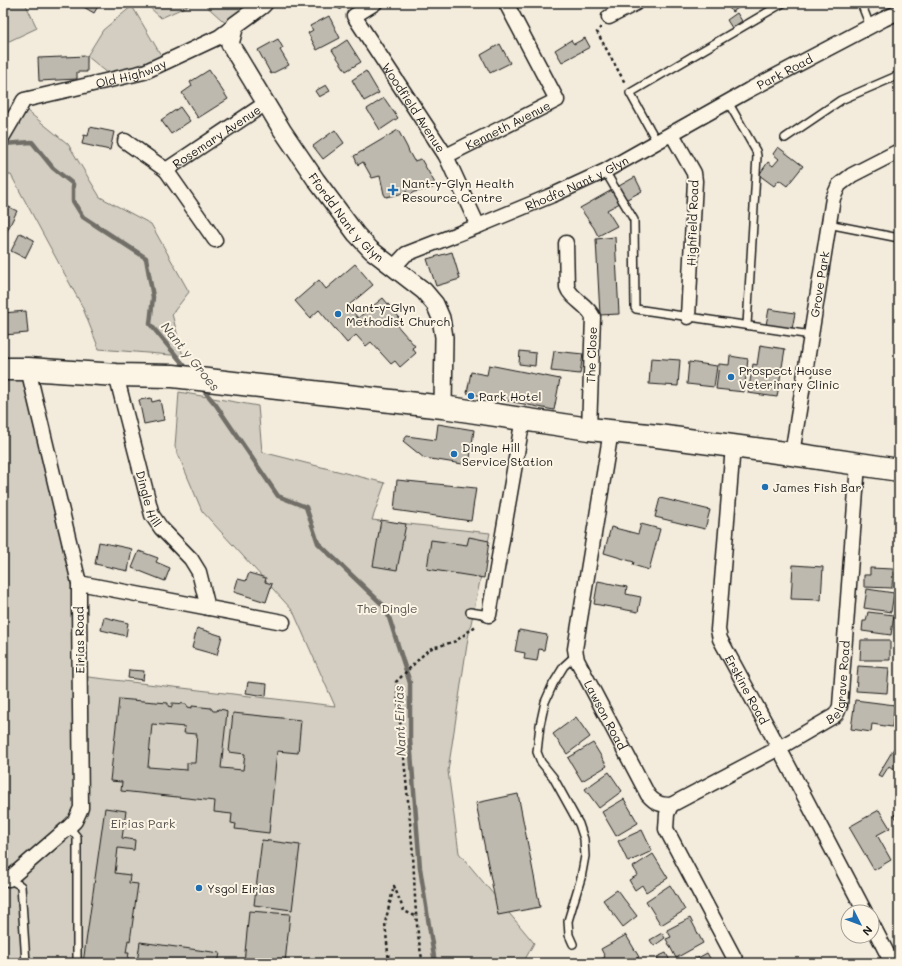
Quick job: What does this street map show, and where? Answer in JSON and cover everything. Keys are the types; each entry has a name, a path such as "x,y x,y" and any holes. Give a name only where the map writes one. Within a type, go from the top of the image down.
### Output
{"main road":[{"path":"3,369 116,375 173,376 443,407 610,432 658,436 899,470"}],"street":[{"path":"354,16 375,3"},
{"name":"Kenneth Avenue","path":"446,156 557,100 506,3"},
{"path":"609,18 636,3"},
{"name":"Old Highway","path":"3,136 24,100 144,72 219,37 261,4"},
{"name":"Park Road","path":"672,134 728,102 899,12"},
{"name":"Woodfield Avenue","path":"354,16 446,156 478,226"},
{"name":"Ffordd Nant y Glyn","path":"235,25 230,44 282,130 316,180 356,234 371,250 424,291 435,304 441,318 444,337 443,407"},
{"name":"Rosemary Avenue","path":"166,170 266,103"},
{"name":"Rhodfa Nant y Glyn","path":"393,268 406,254 478,226 605,172 672,134"},
{"name":"Highfield Road","path":"672,134 694,173 695,181 688,317"},
{"name":"Rosemary Avenue","path":"125,141 166,170 215,240"},
{"name":"Grove Park","path":"792,454 833,198 839,185 852,175 899,151"},
{"name":"The Close","path":"566,243 567,287 569,292 590,311 593,317 589,429"},
{"name":"Eirias Road","path":"6,879 76,820 81,808 80,583 28,370"},
{"name":"Dingle Hill","path":"116,375 152,515 161,528 191,559 199,572 208,608"},
{"path":"489,615 523,418"},
{"name":"Lawson Road","path":"610,432 574,649 577,660 648,795 662,805 671,804"},
{"name":"Erskine Road","path":"733,446 718,630 720,639 861,904"},
{"name":"Belgrave Road","path":"671,804 779,748 837,713 840,706 858,464"},
{"path":"80,583 283,622"},
{"path":"671,804 666,814 666,829 737,963"},
{"path":"880,940 892,963"}],"lane":[{"path":"657,142 630,93 783,3"},
{"path":"861,3 870,26"},
{"path":"785,138 841,100 899,76"},
{"path":"728,102 756,151 757,156 747,326"},
{"path":"605,172 634,220 636,309 811,335"},
{"path":"828,224 899,238"},
{"path":"470,612 489,615"},
{"path":"573,944 568,921 585,856 584,839 579,824 553,777 541,762 537,752 540,725 545,702 553,684 564,666 576,655"},
{"path":"69,826 77,837 77,963"},
{"path":"6,879 21,886 26,963"}],"path":[{"path":"310,3 313,5 333,4 354,16"},
{"path":"609,18 597,32 630,93"},
{"path":"423,963 419,947 413,855 396,682 429,649 456,641 489,615"},
{"path":"389,963 385,923 394,886 404,911 417,917"}],"green space":[{"path":"3,3 25,3 37,28 3,44"},
{"path":"145,3 194,3 161,18"},
{"path":"203,3 264,3 231,28"},
{"path":"132,6 165,62 115,79 87,56 103,30"},
{"path":"21,106 68,144 100,197 151,224 189,292 172,314 183,356 99,349 82,306 11,175 3,175 3,109 14,118"},
{"path":"3,369 28,369 79,605 80,676 335,706 293,611 202,511 175,447 179,392 258,406 262,452 385,483 372,520 490,533 468,638 448,771 459,853 534,943 523,963 3,963"}],"building":[{"path":"77,3 100,3 94,13"},
{"path":"726,3 746,3 732,12"},
{"path":"737,13 742,21 732,28 727,20"},
{"path":"329,16 340,38 317,50 308,33 313,30 310,26"},
{"path":"585,38 590,47 562,62 555,50 571,40 574,44"},
{"path":"278,39 283,48 280,50 289,65 271,74 258,50"},
{"path":"347,40 361,62 346,71 332,50"},
{"path":"500,44 510,63 490,73 481,55"},
{"path":"87,56 87,72 77,72 77,79 39,81 38,58"},
{"path":"209,70 228,99 198,118 182,93 192,86 190,82"},
{"path":"366,71 379,93 364,101 352,80"},
{"path":"326,85 330,91 319,97 315,91"},
{"path":"384,98 398,118 380,130 367,109"},
{"path":"180,107 190,121 171,134 161,120"},
{"path":"90,127 114,132 110,150 82,144 84,135 88,136"},
{"path":"335,130 344,143 323,159 313,146"},
{"path":"398,130 414,161 421,159 436,185 431,189 414,192 409,195 406,191 386,197 380,176 372,178 363,162 358,165 354,156"},
{"path":"778,147 803,166 787,186 779,180 774,186 759,175 768,162 773,166 779,159 773,154"},
{"path":"635,177 642,191 607,210 617,226 598,236 580,208"},
{"path":"3,204 17,211 6,233 3,232"},
{"path":"20,233 34,240 25,258 11,251"},
{"path":"615,237 619,314 600,315 596,239"},
{"path":"452,252 460,279 436,286 427,259"},
{"name":"Nant-y-Glyn Methodist Church","path":"355,264 373,285 348,306 358,318 383,298 399,317 394,322 415,346 412,348 416,353 400,367 395,361 391,364 371,342 366,346 356,335 347,343 319,310 310,318 295,301 319,280 326,289"},
{"path":"769,309 795,313 792,329 766,325"},
{"path":"26,311 28,333 4,335 3,313"},
{"path":"760,345 785,349 777,397 748,393 753,364 757,365"},
{"path":"520,351 536,353 535,366 519,364"},
{"path":"554,351 583,354 580,374 551,371"},
{"name":"Prospect House Veterinary Clinic","path":"730,356 748,359 744,392 716,389 719,364 729,365"},
{"path":"651,358 680,360 678,386 649,384"},
{"path":"689,362 717,366 714,387 687,384"},
{"path":"489,365 560,379 554,410 467,393 471,372 487,375"},
{"path":"151,398 152,402 160,400 164,420 144,424 139,400"},
{"path":"438,424 474,430 469,465 424,458 403,441 407,436 436,440"},
{"path":"397,480 476,488 471,521 394,510"},
{"path":"660,498 710,510 705,529 655,517"},
{"path":"381,520 406,524 397,570 373,566"},
{"path":"641,524 660,529 649,570 633,565 634,562 604,553 611,527 638,534"},
{"path":"469,537 489,541 484,578 427,569 431,540 467,545"},
{"path":"99,542 132,549 128,571 95,564"},
{"path":"139,551 158,558 156,562 170,568 165,581 132,568"},
{"path":"793,565 823,567 821,600 791,599"},
{"path":"870,568 893,569 892,588 864,587 864,575 870,575"},
{"path":"249,573 266,578 265,582 272,584 266,602 234,592 238,579 246,581"},
{"path":"598,581 627,587 626,594 641,597 638,612 594,604"},
{"path":"867,589 894,593 891,612 864,608"},
{"path":"868,612 894,615 891,635 862,631 863,621 866,621"},
{"path":"104,617 128,623 126,636 101,630"},
{"path":"197,628 222,636 217,655 192,648"},
{"path":"519,630 547,635 544,650 539,649 537,661 524,659 525,653 515,651"},
{"path":"861,640 890,640 890,660 860,660"},
{"path":"858,666 889,668 887,693 856,691"},
{"path":"129,670 144,671 143,680 128,678"},
{"path":"899,672 899,693 896,693"},
{"path":"248,682 267,684 266,696 246,693"},
{"path":"119,699 168,703 168,706 172,707 172,703 186,704 188,707 192,708 192,706 211,708 213,711 217,711 218,709 225,710 227,712 221,768 243,770 245,754 229,752 233,713 301,720 298,753 277,751 269,833 235,829 236,824 231,823 232,814 214,812 215,801 121,791 122,782 110,781","holes":["152,724 185,727 184,733 197,734 195,763 187,763 187,770 148,767"]},
{"path":"855,700 895,705 892,727 872,724 871,732 851,729"},
{"path":"576,717 590,737 567,754 553,734"},
{"path":"899,740 899,766 896,771 889,766 882,777 878,775"},
{"path":"593,743 607,766 582,781 568,758"},
{"path":"609,772 622,791 599,808 585,789"},
{"path":"518,794 540,907 498,915 476,803"},
{"path":"624,799 638,823 616,836 602,812"},
{"path":"105,808 126,811 122,838 135,840 134,850 118,848 115,873 130,875 129,883 138,884 130,941 128,940 126,953 129,953 127,963 83,963"},
{"path":"879,810 890,828 877,835 891,860 874,870 849,827"},
{"path":"899,811 899,823 894,815"},
{"path":"642,830 652,851 628,862 618,841"},
{"path":"262,840 300,845 292,910 254,905"},
{"path":"653,854 668,878 646,892 642,885 635,890 629,880 638,875 633,867"},
{"path":"670,885 685,910 661,925 646,901"},
{"path":"617,890 637,916 623,927 603,900"},
{"path":"249,911 290,914 285,963 244,963"},
{"path":"690,918 703,943 676,958 666,939 671,937 667,930"},
{"path":"662,933 665,938 654,946 650,940"},
{"path":"626,935 639,957 629,963 599,963 598,961 605,957 601,949"},
{"path":"140,942 220,953 218,963 137,963"},
{"path":"666,953 671,963 660,963 657,957"},
{"path":"707,953 713,963 689,963"}],"waterway":[{"name":"Nant y Groes","path":"3,144 32,142 53,168 73,184 73,201 83,217 146,258 153,297 150,324 188,370"},
{"name":"Nant Eirias","path":"201,387 216,405 278,496 306,507 318,543 386,608 410,683 410,740 420,868 435,963"}],"place":[{"name":"Nant-y-Glyn Health Resource Centre","path":"393,190"},
{"name":"Nant-y-Glyn Methodist Church","path":"338,314"},
{"name":"Prospect House Veterinary Clinic","path":"731,377"},
{"name":"Park Hotel","path":"471,396"},
{"name":"Dingle Hill Service Station","path":"454,454"},
{"name":"James Fish Bar","path":"765,487"},
{"name":"Ysgol Eirias","path":"199,888"}],"park label":[{"name":"The Dingle","path":"387,608"},
{"name":"Eirias Park","path":"143,823"}]}
